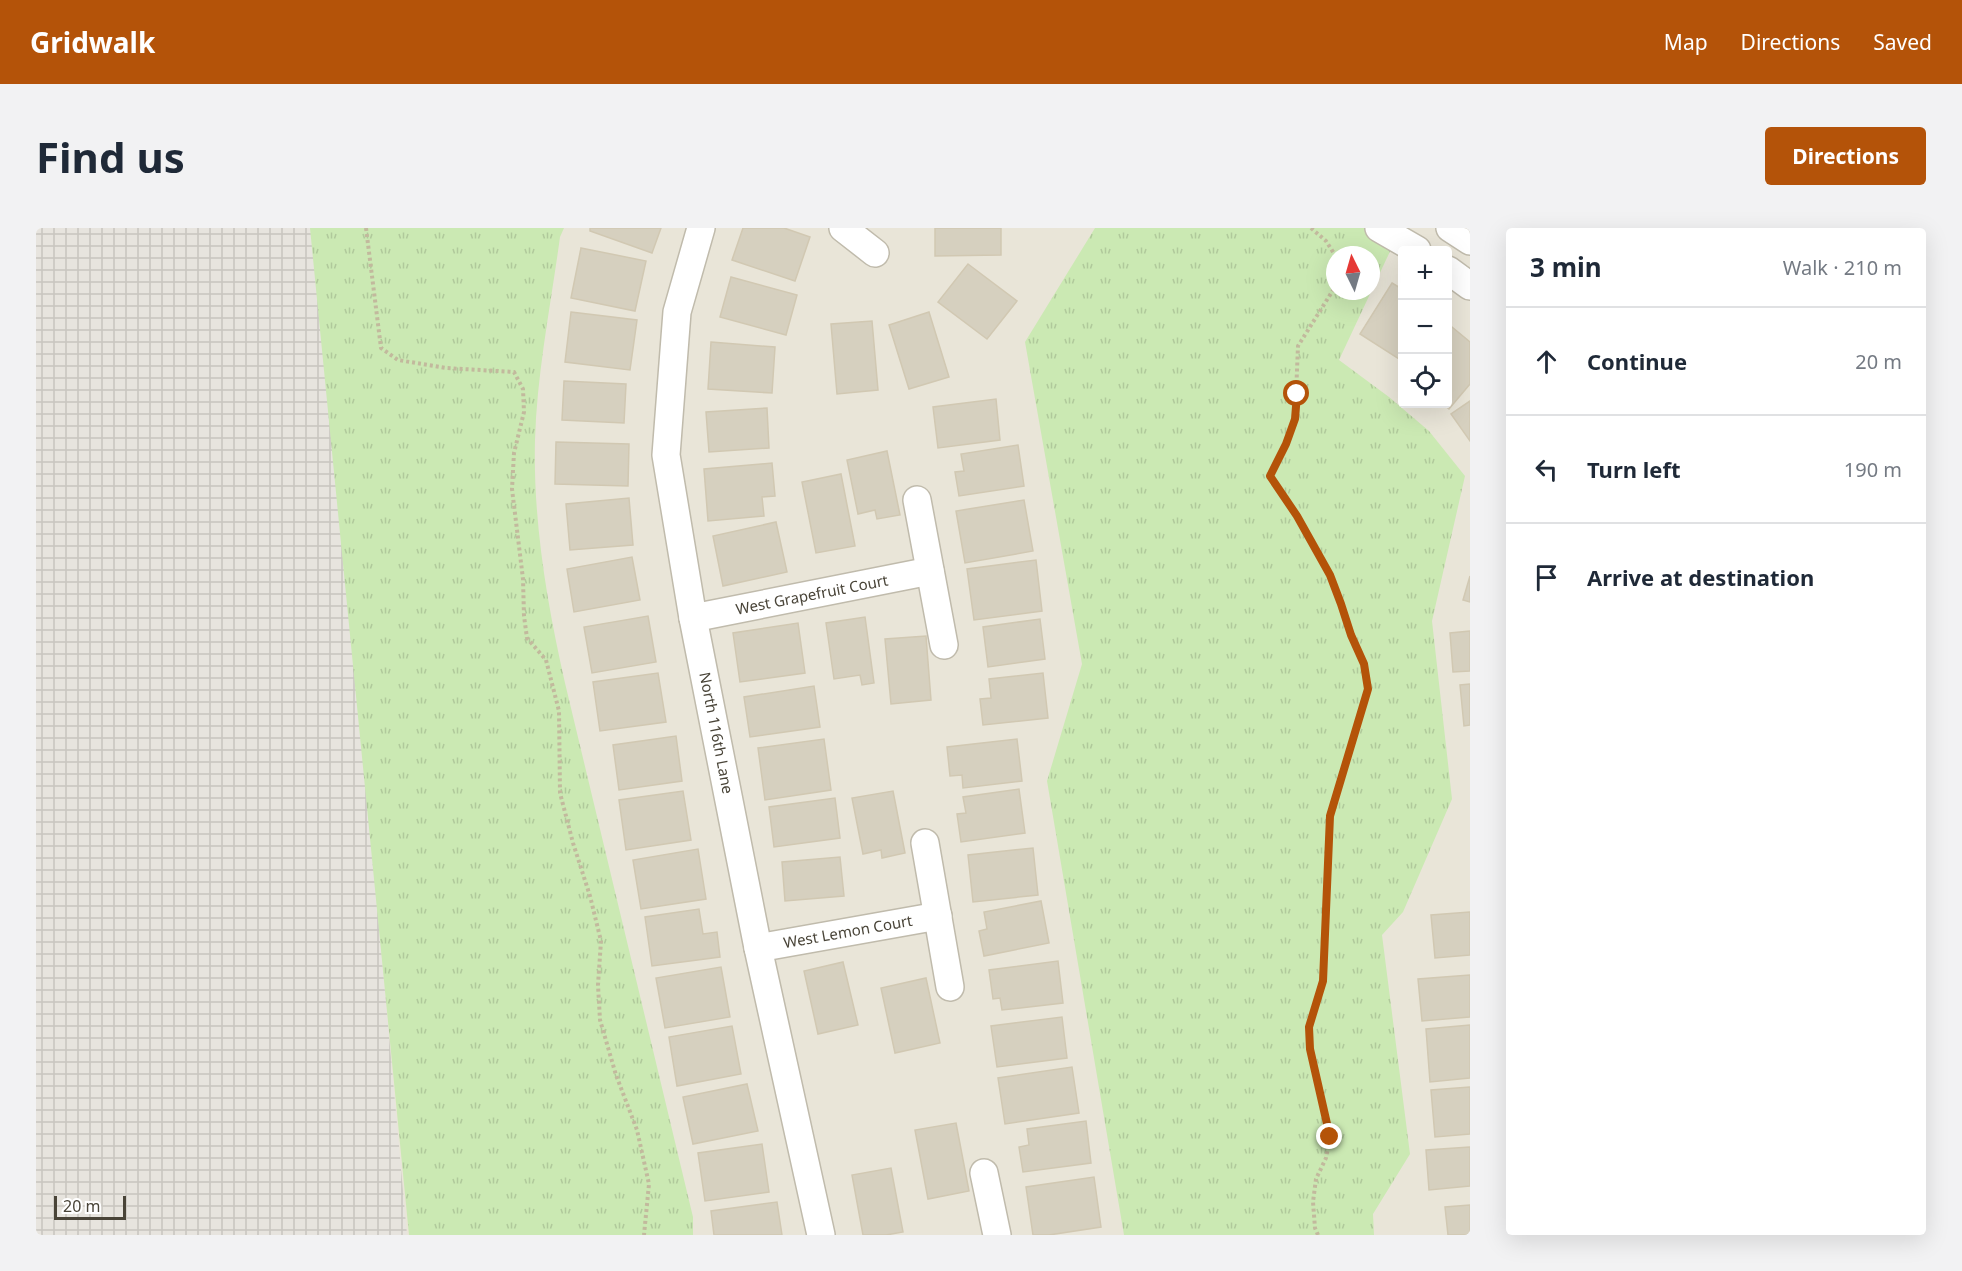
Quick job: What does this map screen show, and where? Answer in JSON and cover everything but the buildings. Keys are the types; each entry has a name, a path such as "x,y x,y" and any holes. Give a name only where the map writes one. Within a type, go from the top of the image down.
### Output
{"street":[{"name":"North 116th Lane","path":"701,228 677,312 666,455 693,618 758,948 821,1235"},
{"path":"843,228 875,253"},
{"path":"1379,228 1410,246"},
{"path":"1449,228 1470,241"},
{"path":"1452,273 1470,286"},
{"path":"917,500 945,645"},
{"name":"West Grapefruit Court","path":"693,618 930,572"},
{"path":"925,843 950,987"},
{"name":"West Lemon Court","path":"758,948 938,916"},
{"path":"984,1173 997,1235"}],"path":[{"path":"366,228 381,348 399,360 446,368 514,372 523,389 524,412 514,453 512,489 524,579 524,616 527,638 546,660 559,711 560,793 602,941 598,986 600,1020 616,1075 637,1130 649,1184 644,1235"},
{"path":"1311,228 1329,246"},
{"path":"1318,1235 1315,1228 1313,1202 1316,1179 1326,1158 1330,1137 1310,1049 1309,1027 1323,981 1330,816 1368,689 1364,664 1330,575 1297,516 1270,476 1295,419 1298,346 1327,300"}],"shaded area":[{"path":"36,228 316,228 407,1235 36,1235"},
{"path":"311,228 1470,228 1470,1235 404,1235"}],"green space":[{"path":"310,228 564,228 560,237 536,415 536,501 542,562 565,683 693,1217 693,1235 409,1235"},
{"path":"1095,228 1401,228 1380,273 1380,246 1326,246 1326,300 1367,300 1339,360 1389,397 1398,405 1398,408 1402,408 1429,431 1465,476 1432,621 1452,799 1403,912 1382,935 1410,1154 1373,1214 1374,1235 1124,1235 1047,781 1082,664 1025,342"}],"route":[{"path":"1297,394 1295,419 1270,476 1297,516 1330,575 1364,664 1368,689 1330,816 1323,981 1309,1027 1310,1049 1330,1137"}]}
